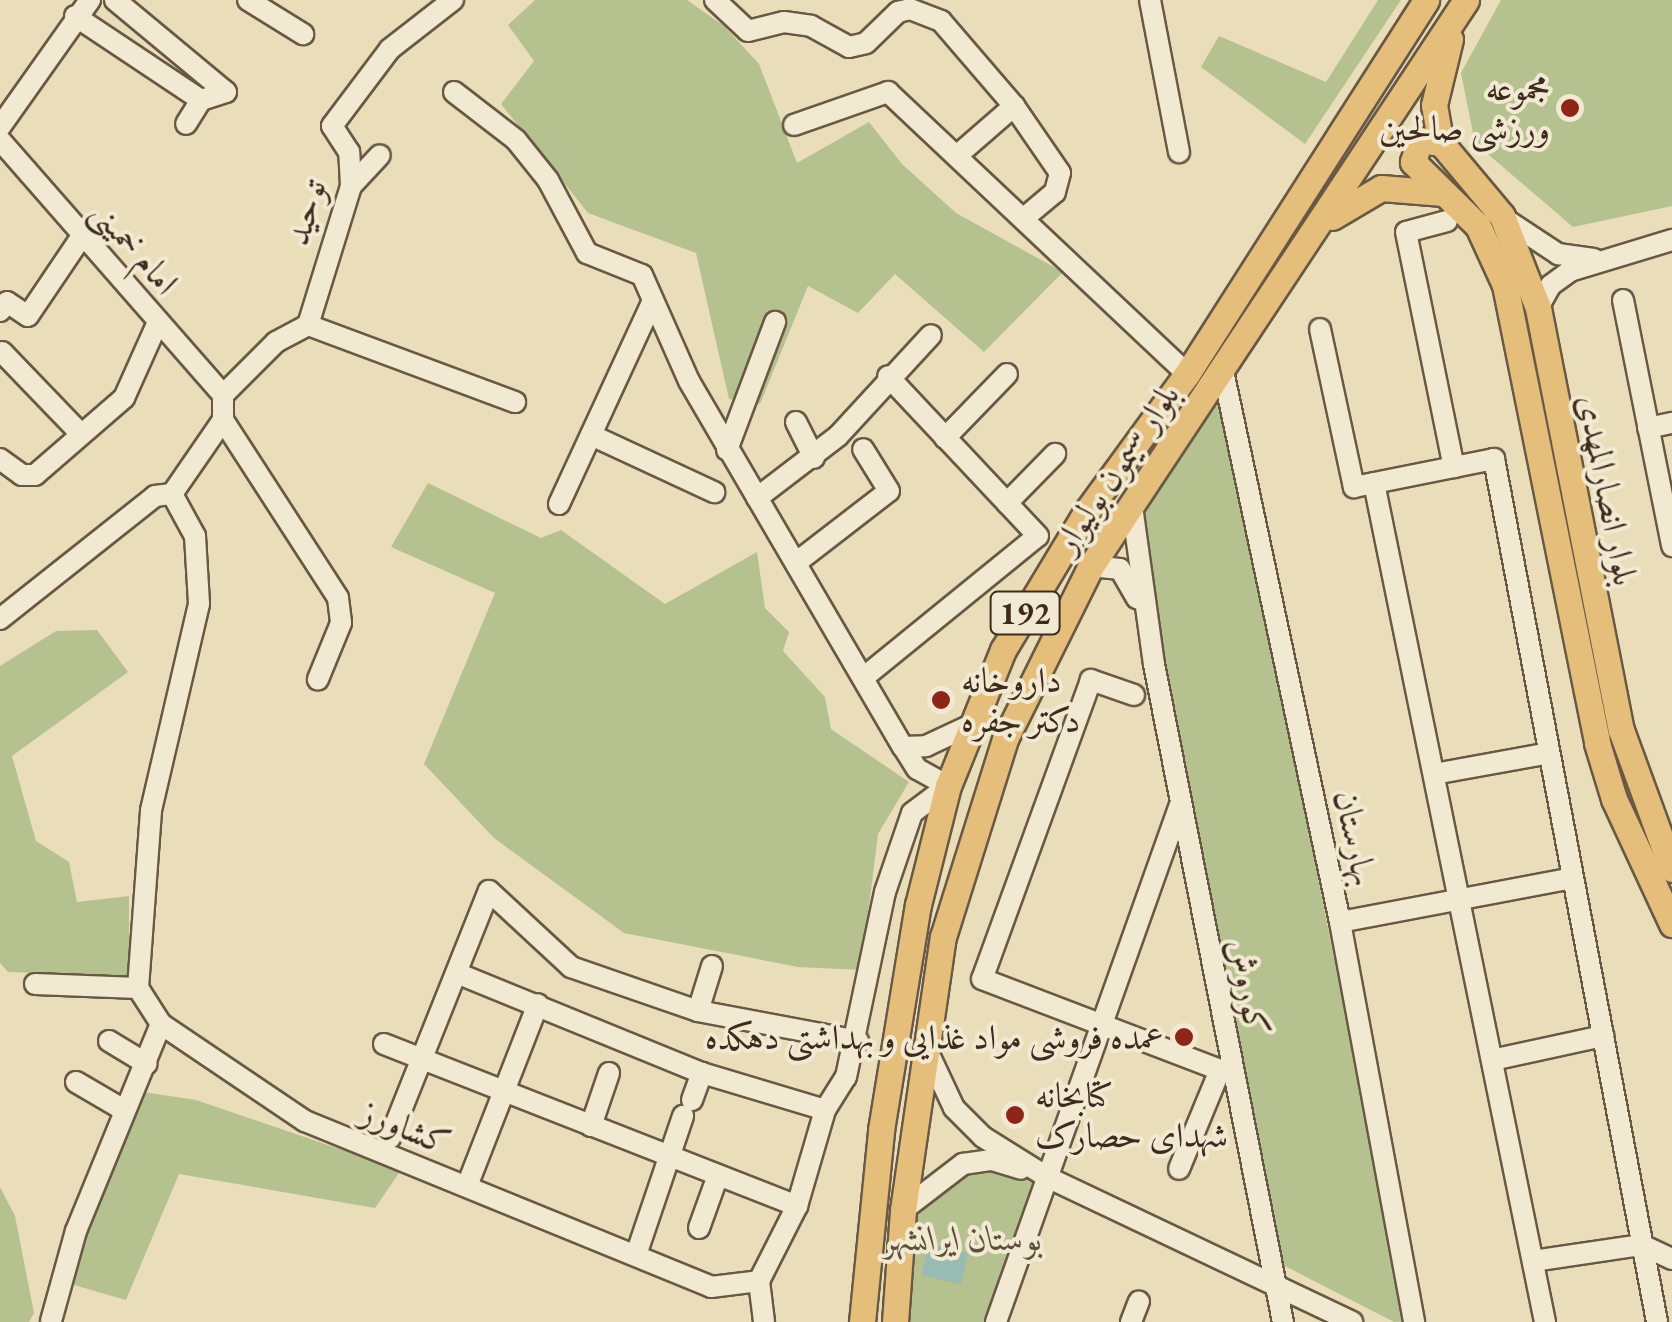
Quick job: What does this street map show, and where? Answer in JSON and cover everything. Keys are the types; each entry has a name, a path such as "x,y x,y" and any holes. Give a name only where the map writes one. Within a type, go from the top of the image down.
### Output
{"main road":[{"name":"بلوار سیمون بولیوار","path":"862,1322 881,1130 912,941 948,786 1003,650 1087,512 1187,374 1426,0"},
{"name":"بلوار سیمون بولیوار","path":"895,1322 903,1210 924,1043 943,937 979,810 1027,689 1091,566 1462,7"},
{"path":"1440,143 1434,104 1462,7"},
{"name":"بلوار انصارالمهدی","path":"1672,869 1621,730 1538,308 1502,216 1440,143 1420,140 1412,153 1418,168 1478,226 1505,285 1597,742 1614,799 1672,924"},
{"path":"1320,226 1380,188 1450,195"}],"street":[{"path":"0,126 90,0"},
{"path":"115,0 226,92 202,100 186,124"},
{"path":"248,0 303,34"},
{"name":"توحید","path":"308,326 352,186 349,152 332,126 390,49 453,0"},
{"path":"715,0 748,30 784,22 810,26 850,48 866,43 898,12 922,12 941,21 1014,106 1062,180 1025,217"},
{"path":"1150,0 1179,152"},
{"path":"75,16 202,100"},
{"path":"454,92 516,140 548,180 587,253 642,274 727,450 797,562 902,747 917,770 948,786 912,813 885,892 858,1040 846,1078 826,1110 797,1206 759,1281 764,1322"},
{"path":"794,125 888,92 960,153 1119,316 1187,374"},
{"path":"960,153 1014,106"},
{"name":"امام خمینی","path":"0,140 223,395"},
{"path":"352,186 380,155"},
{"path":"1502,216 1526,239 1558,254 1596,259"},
{"path":"1447,221 1406,232 1454,467"},
{"path":"0,311 7,302 28,316 82,236"},
{"path":"1538,308 1551,285 1596,259 1672,240"},
{"path":"1623,300 1672,546"},
{"path":"559,504 653,301"},
{"path":"0,459 29,477 124,398 158,322"},
{"path":"727,450 774,322"},
{"path":"318,679 341,622 338,598 223,420 223,395 276,342 308,326 515,402"},
{"path":"1320,329 1364,485 1434,774 1545,1322"},
{"path":"757,498 814,458 931,335"},
{"path":"2,352 81,434"},
{"name":"بهارستان","path":"1223,370 1340,922 1414,1322"},
{"path":"945,438 1007,374"},
{"path":"863,678 1038,536 888,376"},
{"path":"0,619 155,496 172,494 223,420"},
{"path":"796,422 814,458"},
{"path":"1648,428 1672,423"},
{"path":"591,435 714,492"},
{"path":"797,562 889,491 864,449"},
{"path":"1007,503 1054,454"},
{"path":"1364,485 1494,460 1657,1322"},
{"path":"35,984 138,988 150,811 199,604 196,536 172,494"},
{"path":"1132,506 1154,664"},
{"path":"1091,566 1120,569 1130,578 1154,664"},
{"name":"کوروش","path":"1154,664 1283,1322"},
{"path":"1134,696 1091,680 982,979 1220,1070 1180,1169"},
{"path":"902,747 926,746 973,724"},
{"path":"1434,774 1549,752"},
{"path":"996,1322 1182,800"},
{"path":"1340,922 1573,878"},
{"path":"390,1138 489,891 571,967 698,1011 858,1040"},
{"path":"698,1011 712,966"},
{"path":"458,974 702,1073 826,1110"},
{"name":"کشاورز","path":"138,988 161,1024 305,1121 710,1287 759,1281"},
{"path":"468,1186 538,1004"},
{"path":"51,1321 76,1231 161,1024"},
{"path":"1492,1060 1603,1036"},
{"path":"109,1042 146,1064"},
{"path":"924,1043 944,1093 966,1122 1047,1177"},
{"path":"384,1044 717,1178 797,1206"},
{"path":"591,1126 609,1072"},
{"path":"636,1255 702,1073"},
{"path":"76,1082 124,1110"},
{"path":"903,1210 934,1179 963,1164 992,1160 1047,1177 1352,1322"},
{"path":"699,1228 717,1178"},
{"path":"1534,1261 1642,1245 1672,1259"},
{"path":"1131,1322 1139,1301"}],"green space":[{"path":"535,0 687,0 724,26 759,64 797,163 869,122 902,164 956,213 1063,272 984,352 895,274 858,313 808,286 760,404 729,399 696,253 588,213 501,104 534,61 508,25"},
{"path":"1378,0 1401,0 1305,144 1201,67 1219,36 1326,82"},
{"name":"مجموعه ورزشی صالحین","path":"1501,0 1672,0 1672,206 1573,227 1475,143 1461,73"},
{"path":"1219,394 1407,1321 1394,1322 1283,1265 1139,526 1145,503"},
{"path":"428,483 541,538 561,530 665,604 757,552 765,608 789,632 783,651 825,697 831,729 909,782 878,834 861,970 798,967 624,933 494,838 424,764 495,593 391,547"},
{"path":"97,630 128,672 12,756 36,841 69,862 77,902 129,896 129,976 8,972 0,963 0,666 56,631"},
{"path":"143,1092 196,1100 401,1170 375,1208 179,1174 126,1300 67,1283"},
{"name":"بوستان ایرانشهر","path":"992,1166 1040,1184 990,1322 903,1322 916,1209 944,1180"},
{"path":"0,1187 15,1216 34,1313 29,1322 0,1322"}],"water":[{"path":"929,1244 968,1253 961,1284 922,1275"}],"place":[{"name":"مجموعه ورزشی صالحین","path":"1570,108"},
{"name":"داروخانه دکتر جفره","path":"941,700"},
{"name":"عمده فروشی مواد غذایی و بهداشتی دهکده","path":"1184,1037"},
{"name":"کتابخانه شهدای حصارک","path":"1015,1115"}]}
